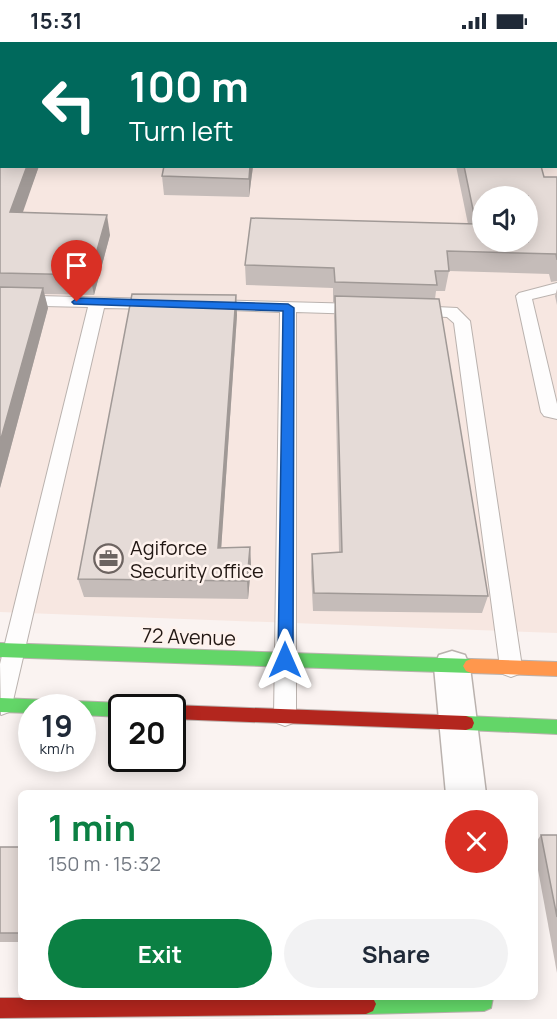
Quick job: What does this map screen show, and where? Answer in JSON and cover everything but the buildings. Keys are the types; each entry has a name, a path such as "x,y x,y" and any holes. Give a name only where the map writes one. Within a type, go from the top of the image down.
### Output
{"main road":[{"name":"72 Avenue","path":"6,650 557,669"},
{"path":"1,705 18,706"},
{"path":"186,713 557,727"},
{"path":"0,1008 62,1013 272,1007 485,1006"}],"street":[{"path":"452,667 466,790"}],"lane":[{"path":"557,288 524,296 550,412 557,413"},
{"path":"0,300 169,304"},
{"path":"1,705 6,650 97,302"},
{"path":"192,305 451,312 462,321 511,668"},
{"path":"285,717 288,308"}],"shaded area":[{"path":"0,168 557,168 557,633 0,612"}],"traffic: fast":[{"path":"0,650 471,666"},
{"path":"0,705 18,706"},
{"path":"96,709 108,709"},
{"path":"466,723 557,727"},
{"path":"366,1004 484,1000"}],"traffic: slow":[{"path":"471,666 557,669"}],"traffic: jam":[{"path":"186,713 466,723"},
{"path":"0,1008 366,1004"}],"place":[{"name":"Agiforce Security office","path":"109,559"}],"route":[{"path":"77,302 288,308 285,660"}]}
